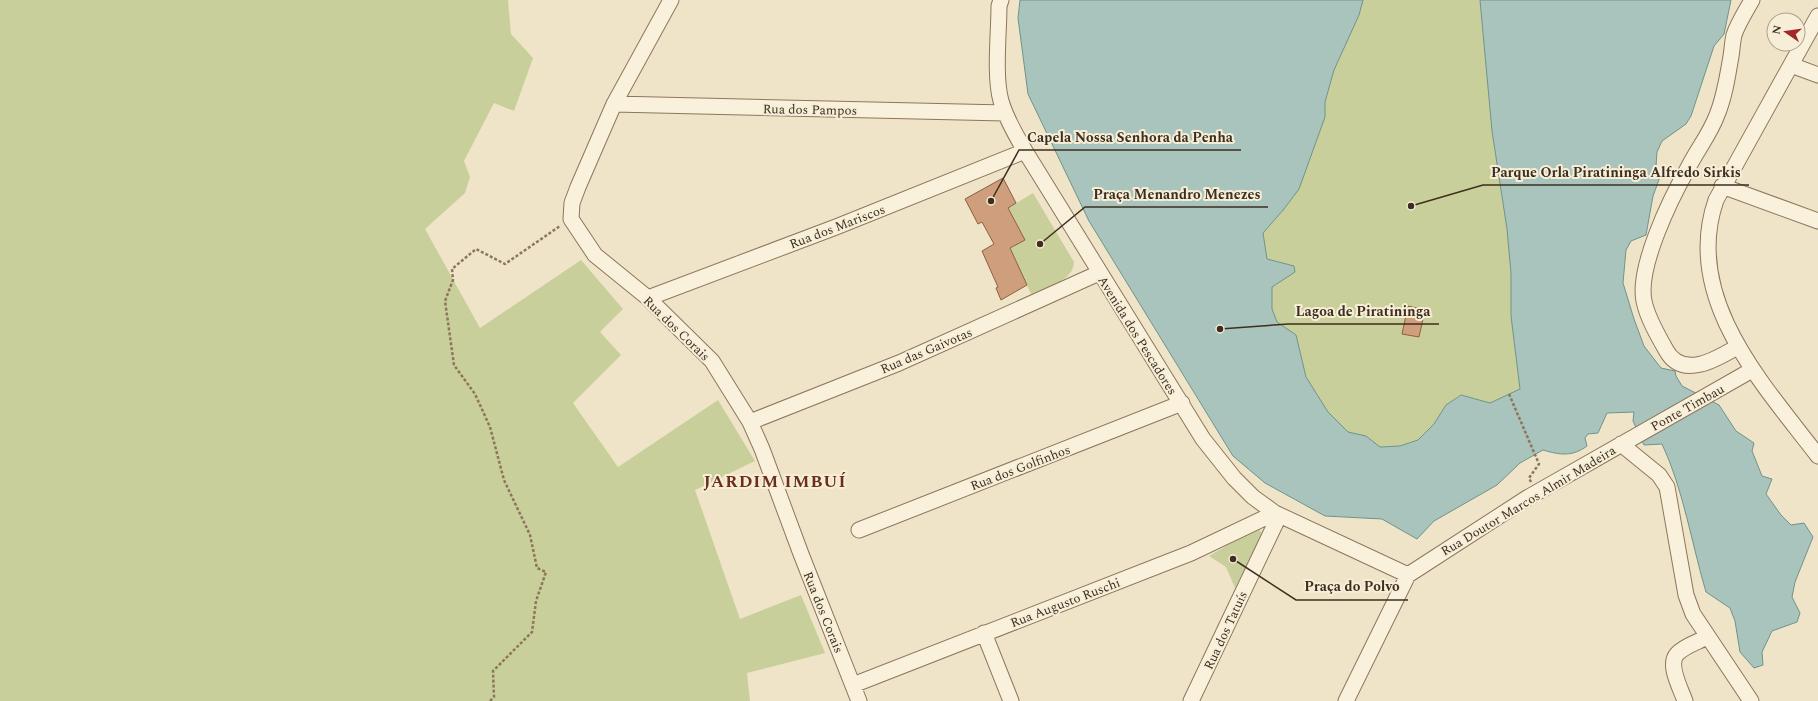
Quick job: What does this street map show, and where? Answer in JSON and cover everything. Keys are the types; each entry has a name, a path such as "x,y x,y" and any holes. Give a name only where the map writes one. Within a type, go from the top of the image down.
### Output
{"street":[{"path":"571,219 572,203 614,104 671,0"},
{"name":"Avenida dos Pescadores","path":"1001,0 999,6 998,83 1000,100 1005,113 1025,152 1203,439 1234,478 1253,497 1277,515 1408,576"},
{"path":"1737,346 1719,358 1703,364 1689,365 1676,360 1666,352 1656,331 1644,301 1643,290 1648,260 1664,218 1688,168 1717,115 1727,80 1734,35 1752,0"},
{"path":"1818,16 1722,186 1711,213 1708,237 1709,263 1713,286 1721,310 1737,346 1752,370 1818,456"},
{"path":"1791,65 1818,75"},
{"name":"Rua dos Pampos","path":"614,104 1005,113"},
{"name":"Rua dos Mariscos","path":"648,298 836,227 1025,152"},
{"path":"1722,186 1818,222"},
{"name":"Rua dos Corais","path":"571,219 595,254 648,298 712,361 750,422 762,449 801,554 859,701"},
{"name":"Rua das Gaivotas","path":"750,422 899,363 1099,273"},
{"name":"Ponte Timbau","path":"1621,444 1752,370"},
{"name":"Rua dos Golfinhos","path":"858,530 1182,403"},
{"name":"Rua Doutor Marcos Almir Madeira","path":"1408,576 1521,502 1621,444 1659,475 1667,487 1686,595 1693,614 1751,701"},
{"name":"Rua Augusto Ruschi","path":"853,685 1191,553 1277,515"},
{"name":"Rua dos Tatuís","path":"1191,701 1277,515"},
{"path":"1346,701 1408,576"},
{"path":"984,633 1011,701"},
{"path":"1685,701 1673,666 1674,658 1678,653 1707,637"}],"path":[{"path":"490,701 494,697 493,671 532,632 536,601 546,572 537,568 530,535 504,480 490,427 475,394 454,365 445,301 453,280 452,269 476,249 505,264 571,219"},
{"path":"1509,394 1539,464"}],"green space":[{"path":"0,0 508,0 511,34 533,58 514,111 494,103 464,161 470,177 465,193 425,229 480,328 581,260 623,309 600,332 621,355 573,403 618,467 718,400 755,461 695,490 740,619 801,595 825,653 747,673 750,701 0,701"},
{"path":"1363,0 1480,0 1492,131 1507,229 1511,273 1511,316 1520,389 1490,403 1460,395 1446,405 1434,425 1418,440 1400,446 1380,447 1366,436 1348,432 1328,412 1306,377 1296,335 1277,322 1272,309 1272,287 1295,271 1294,266 1267,259 1263,233 1299,189 1325,117 1325,102 1334,70 1359,15"},
{"path":"1033,193 1074,262 1073,269 1064,279 1031,294 1010,248 1025,240 1008,208"},
{"path":"1255,529 1260,530 1262,534 1235,588 1226,567 1209,556"}],"water":[{"path":"1020,0 1363,0 1359,15 1334,70 1325,102 1325,117 1299,189 1263,233 1267,259 1294,266 1295,272 1272,287 1272,309 1277,322 1296,335 1306,377 1328,412 1348,432 1366,436 1380,447 1400,446 1418,440 1434,424 1446,405 1461,395 1490,403 1520,389 1511,316 1511,273 1507,229 1492,131 1480,0 1731,0 1724,34 1714,46 1691,116 1686,124 1662,141 1657,152 1656,166 1660,177 1653,196 1646,235 1631,241 1626,250 1623,283 1644,346 1661,368 1675,371 1676,376 1682,386 1719,405 1736,431 1754,443 1752,451 1762,476 1772,479 1766,494 1781,515 1791,525 1804,523 1813,537 1795,582 1792,597 1800,613 1797,622 1772,631 1762,652 1763,665 1754,668 1740,652 1735,621 1730,608 1706,592 1676,479 1669,461 1662,444 1644,445 1633,421 1634,412 1607,413 1598,433 1588,434 1585,438 1587,446 1582,450 1560,454 1543,450 1520,463 1497,485 1434,521 1417,539 1382,519 1325,516 1265,483 1233,456 1089,221 1028,94 1018,18"}],"building":[{"path":"1003,178 1016,203 1008,208 1025,240 1010,248 1027,285 1001,300 996,288 998,287 982,251 994,244 982,222 978,224 965,199"},
{"path":"1408,306 1425,310 1419,337 1402,334"}],"place":[{"name":"Capela Nossa Senhora da Penha","path":"991,201"},
{"name":"Parque Orla Piratininga Alfredo Sirkis","path":"1411,206"},
{"name":"Praça Menandro Menezes","path":"1040,244"},
{"name":"Lagoa de Piratininga","path":"1220,329"},
{"name":"Praça do Polvo","path":"1233,559"}],"district":[{"name":"JARDIM IMBUÍ","path":"775,481"}]}
